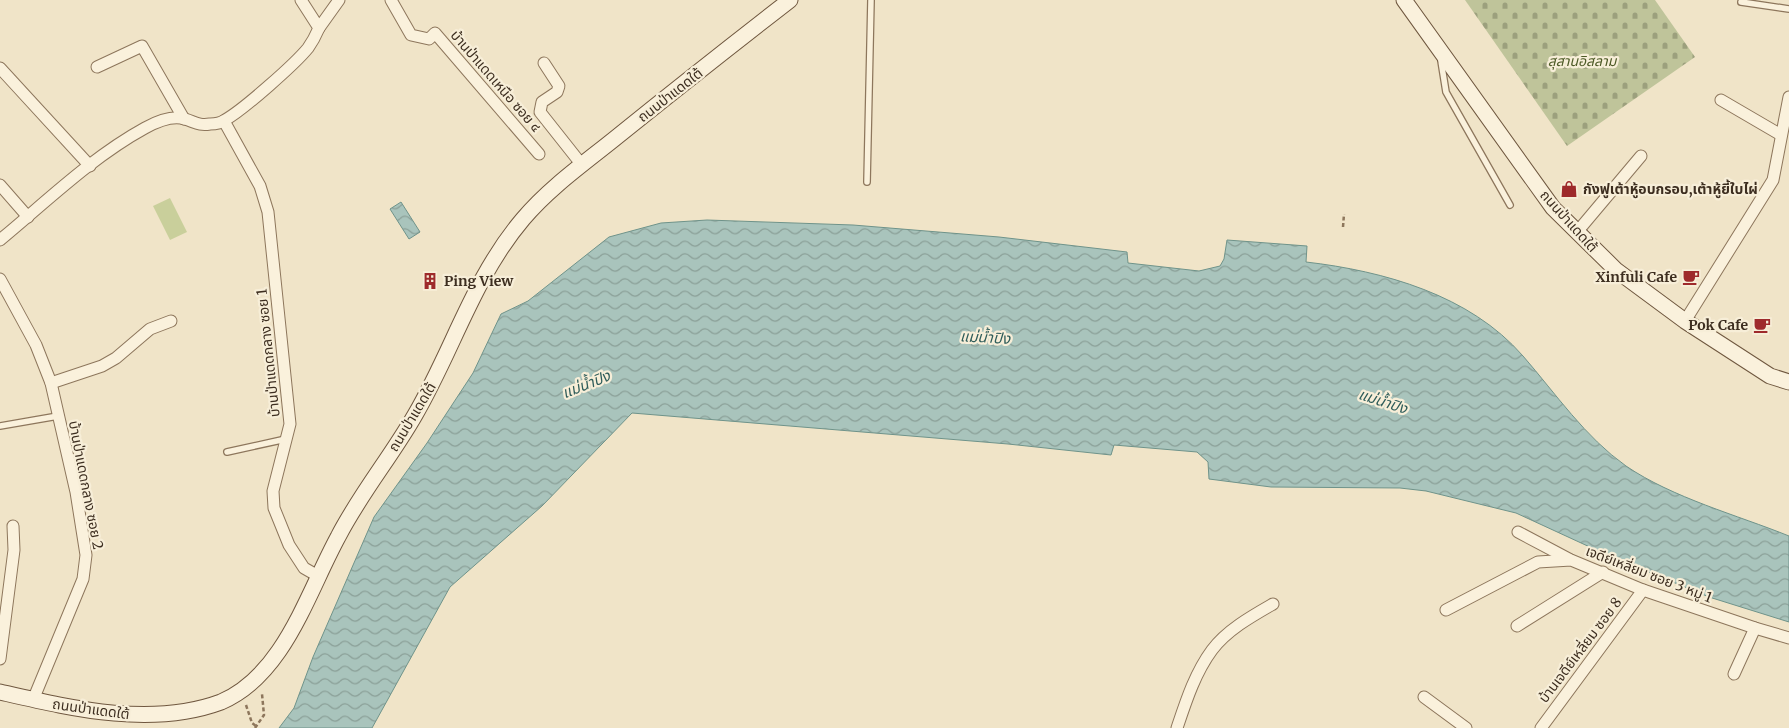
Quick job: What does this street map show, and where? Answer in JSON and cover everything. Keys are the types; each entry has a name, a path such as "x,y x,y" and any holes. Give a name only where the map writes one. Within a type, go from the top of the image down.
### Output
{"street":[{"path":"300,0 319,28"},
{"path":"0,240 90,166 128,137 148,126 164,120 184,119 198,125 224,121 307,49 339,0"},
{"name":"บ้านป่าแดดเหนือ ซอย ๔","path":"391,0 411,34 429,39 435,33 539,154"},
{"name":"ถนนป่าแดดใต้","path":"0,692 33,700 120,715 145,716 208,707 240,692 264,672 280,650 356,506 415,416 435,379 484,272 523,218 582,165 790,0"},
{"name":"ถนนป่าแดดใต้","path":"1404,0 1553,208 1577,232 1616,270 1685,321 1770,376 1789,382"},
{"path":"98,67 142,46 184,119"},
{"path":"544,63 559,86 557,92 541,103 540,112 582,165"},
{"path":"0,68 90,166"},
{"path":"1685,321 1773,180 1789,97"},
{"path":"1721,100 1782,135"},
{"name":"บ้านป่าแดดกลาง ซอย 1","path":"224,121 260,186 268,212 290,424 273,491 274,508 289,545 304,568 318,576"},
{"path":"1577,232 1641,156"},
{"path":"0,185 28,217"},
{"name":"บ้านป่าแดดกลาง ซอย 2","path":"0,279 36,345 51,383 76,492 86,555 83,579 33,700"},
{"path":"51,383 102,366 116,358 150,329 171,321"},
{"path":"0,659 14,550 13,526"},
{"path":"1518,532 1572,560"},
{"name":"เจดีย์เหลี่ยม ซอย 3 หมู่ 1","path":"1446,610 1538,562 1572,560 1643,590 1789,638"},
{"path":"1517,626 1603,572"},
{"name":"บ้านเจดีย์เหลี่ยม ซอย 8","path":"1541,728 1643,590"},
{"path":"1177,728 1192,685 1212,649 1245,620 1274,604"},
{"path":"1734,674 1755,628"},
{"path":"1424,697 1466,728"}],"lane":[{"path":"867,182 871,0"},
{"path":"1741,2 1789,9"},
{"path":"1440,49 1446,92 1510,205"},
{"path":"0,426 58,416"},
{"path":"227,452 286,440"}],"path":[{"path":"1343,227 1344,214"},
{"path":"240,692 252,722 256,727 264,715 262,694"}],"green space":[{"name":"สุสานอิสลาม","path":"1465,0 1655,0 1695,57 1567,146"},
{"path":"170,198 187,232 170,240 153,206"}],"water":[{"path":"401,202 420,232 409,239 390,209"},
{"name":"แม่น้ำปิง","path":"707,220 853,225 999,237 1127,252 1128,263 1199,271 1220,266 1224,259 1227,240 1307,246 1306,262 1336,266 1395,280 1452,302 1478,317 1502,335 1523,356 1597,442 1626,466 1685,497 1789,536 1789,622 1709,597 1605,554 1516,513 1426,491 1400,488 1271,487 1209,479 1208,462 1197,452 1114,445 1111,455 1008,444 632,413 542,506 450,587 372,728 279,728 294,708 313,657 374,517 427,443 473,373 501,314 528,301 609,237 661,223"}],"place":[{"name":"กังฟูเต้าหู้อบกรอบ,เต้าหู้ยี้ใบไผ่","path":"1569,189"},
{"name":"Xinfuli Cafe","path":"1691,277"},
{"name":"Ping View","path":"430,281"},
{"name":"Pok Cafe","path":"1762,325"}]}
